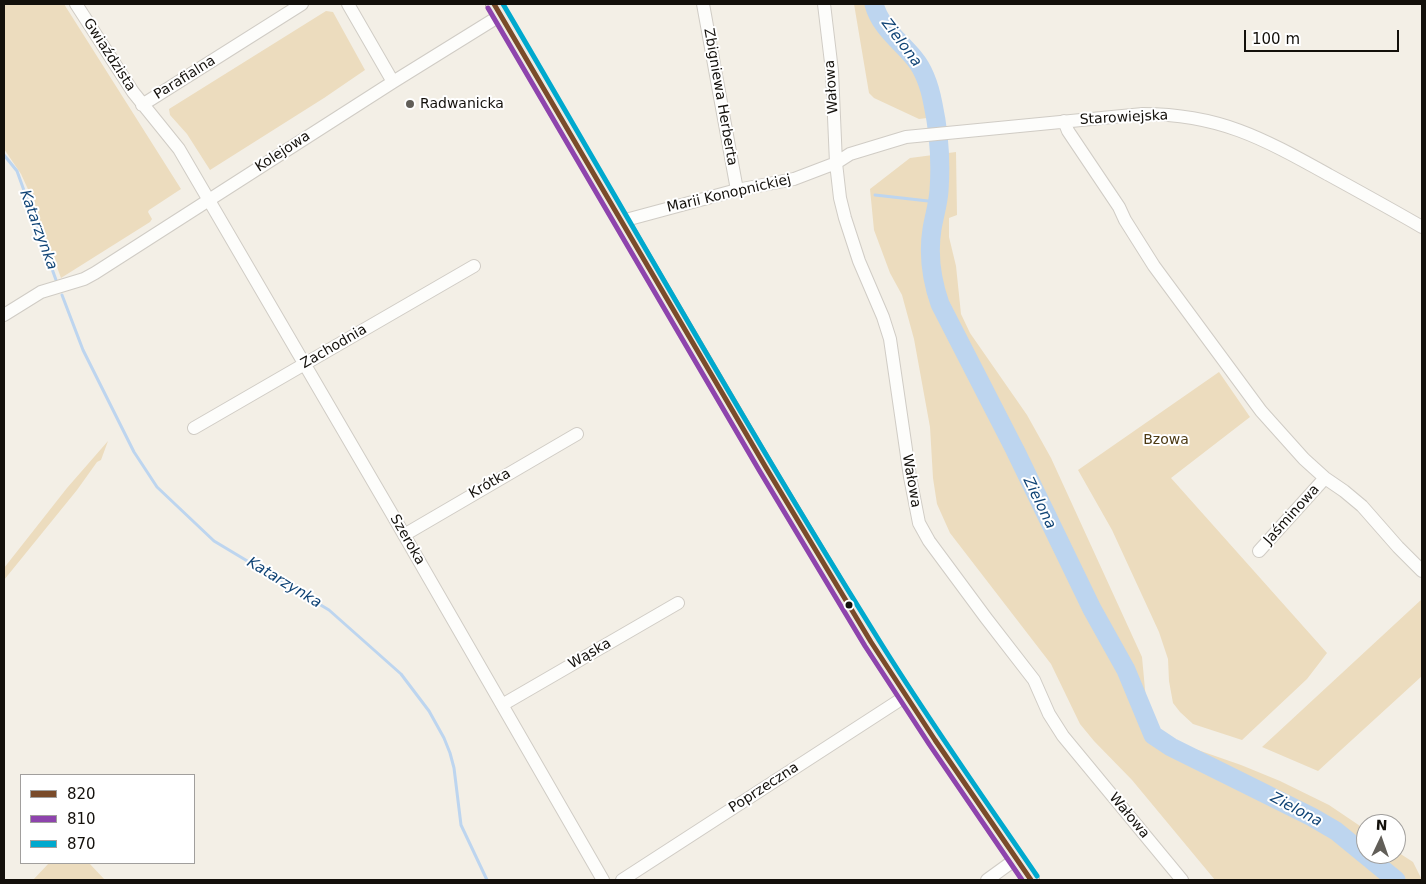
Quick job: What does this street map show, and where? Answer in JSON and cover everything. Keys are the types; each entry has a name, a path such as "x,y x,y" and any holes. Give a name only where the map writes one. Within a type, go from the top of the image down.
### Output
{"main road":[{"path":"497,7 807,536 906,696 1031,880"}],"street":[{"name":"Gwiaździsta","path":"76,4 142,105"},
{"name":"Parafialna","path":"209,200 200,188 179,149 142,105 302,4"},
{"path":"348,4 393,82"},
{"name":"Zbigniewa Herberta","path":"703,4 737,190"},
{"name":"Wałowa","path":"824,4 832,71 836,163 840,198 859,261 883,317 890,339 910,477 919,523 929,541 1034,680 1049,714 1063,736 1182,880"},
{"name":"Kolejowa","path":"4,315 41,292 96,274 393,82 497,7"},
{"name":"Starowiejska","path":"836,163 850,154 900,138 1143,114 1164,114 1235,128 1280,148 1422,227"},
{"path":"1064,122 1068,131 1119,207 1154,266 1261,411 1304,459 1325,478 1362,506 1422,571"},
{"name":"Marii Konopnickiej","path":"622,221 737,190 794,179 836,163"},
{"name":"Szeroka","path":"209,200 603,880"},
{"name":"Zachodnia","path":"194,428 474,266"},
{"name":"Krótka","path":"404,535 577,434"},
{"name":"Jaśminowa","path":"1259,551 1325,478"},
{"name":"Wąska","path":"502,705 678,603"},
{"name":"Poprzeczna","path":"622,880 906,696"},
{"path":"987,880 1016,859"}],"green space":[{"path":"4,4 64,4 181,189 149,210 148,212 152,219 150,222 61,278 32,198 21,174 4,149"},
{"path":"854,4 867,4 877,25 910,62 927,92 930,104 927,118 919,119 874,98 869,93"},
{"path":"326,11 333,12 365,70 210,170 187,134 170,115 169,109"},
{"path":"956,152 957,215 949,218 949,237 956,266 961,314 970,333 1027,415 1051,458 1142,657 1146,700 1150,714 1161,731 1175,742 1241,765 1280,781 1329,805 1356,823 1356,864 1406,864 1406,857 1413,862 1422,880 1215,880 1132,780 1080,724 1051,664 950,533 937,504 933,478 930,427 914,339 902,295 890,273 874,230 870,189 910,158"},
{"name":"Bzowa","path":"1219,372 1250,417 1171,478 1327,653 1307,679 1242,740 1193,724 1173,703 1168,659 1159,632 1112,530 1078,470"},
{"path":"108,441 101,460 97,462 77,490 4,580 4,568 67,488"},
{"path":"1422,599 1422,676 1318,771 1262,747"},
{"path":"48,864 90,864 105,880 33,880"}],"waterway":[{"name":"Zielona","path":"874,4 885,26 921,68 932,98 938,136 940,170 931,238 931,258 933,277 940,304 1015,450 1092,609 1126,670 1153,735 1171,747 1312,817 1336,831 1396,880"},
{"name":"Katarzynka","path":"4,155 17,171 56,280"},
{"path":"875,195 937,202"},
{"name":"Katarzynka","path":"62,295 83,350 134,452 157,487 214,541 329,610 401,674 429,711 450,753 454,768 461,825 487,880"}],"transit line":[{"name":"820","path":"494,4 765,466 871,642 935,740 1031,880"},
{"name":"870","path":"503,4 734,401 829,559 916,697 1037,876"},
{"name":"810","path":"488,8 759,470 865,646 1022,880"}],"place":[{"name":"Radwanicka","path":"410,104"}]}
